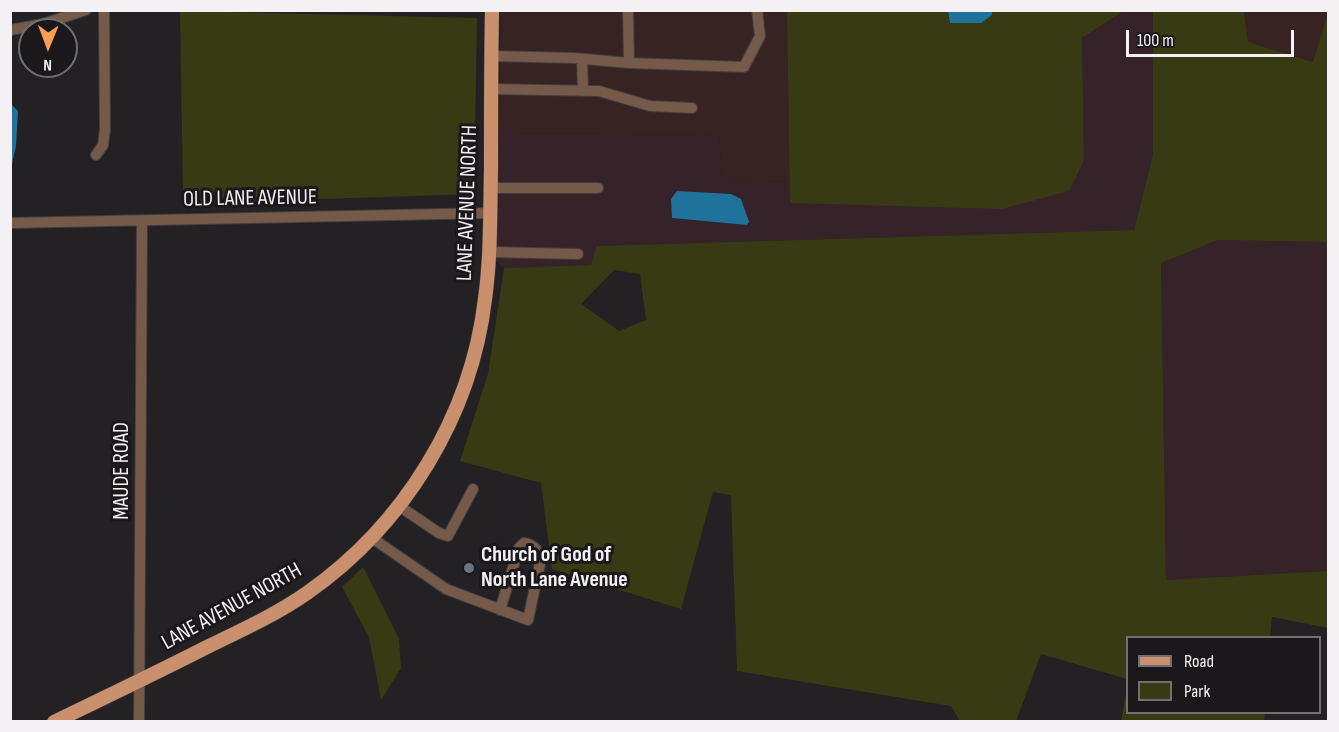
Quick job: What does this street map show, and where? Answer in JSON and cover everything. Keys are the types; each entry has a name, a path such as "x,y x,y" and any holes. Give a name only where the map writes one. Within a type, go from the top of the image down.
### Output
{"main road":[{"name":"LANE AVENUE NORTH","path":"54,722 277,612 307,593 342,566 372,538 399,506 430,460 458,405 476,348 485,301 490,252 492,10"}],"street":[{"path":"10,30 43,24 86,10"},
{"path":"96,155 102,145 105,130 104,10"},
{"path":"628,10 629,63"},
{"path":"492,56 744,67 760,36 757,10"},
{"path":"582,59 583,91"},
{"path":"491,89 599,92 650,106 692,108"},
{"path":"490,188 598,188"},
{"name":"OLD LANE AVENUE","path":"10,223 490,213"},
{"name":"MAUDE ROAD","path":"140,722 142,221"},
{"path":"490,252 579,254"},
{"path":"399,506 439,533 448,536 473,489"},
{"path":"372,538 446,590 500,610 528,620 541,559 538,550 531,544 524,543 519,548 500,610"}],"shaded area":[{"path":"501,11 787,11 790,182 722,180 719,135 499,133"},
{"path":"1123,11 1153,11 1153,154 1134,230 596,246 591,265 504,268 496,261 499,133 719,135 722,180 790,182 790,203 1084,160 1082,38"},
{"path":"1244,11 1328,11 1313,62 1248,42"},
{"path":"1218,240 1328,242 1328,571 1166,580 1161,263"}],"green space":[{"path":"180,11 477,18 474,194 202,203 183,193"},
{"path":"787,11 948,11 950,23 991,15 992,11 1123,11 1082,38 1084,160 1069,191 1002,209 790,203"},
{"path":"1153,11 1244,11 1248,42 1313,62 1328,12 1328,242 1218,240 1161,263 1166,580 1328,571 1328,628 1272,617 1270,636 1126,636 1126,679 1041,654 1016,721 960,721 951,706 737,671 731,495 713,492 681,609 552,569 541,483 460,461 488,374 504,268 591,265 596,246 1134,230 1153,154","holes":["614,270 640,274 646,320 619,331 581,304"]},
{"path":"363,567 399,639 401,668 381,700 369,637 342,587"},
{"path":"1126,694 1126,714 1265,714 1264,721 1121,721"}],"water":[{"path":"948,10 992,11 992,15 981,23 950,23"},
{"path":"11,104 18,111 16,146 11,168"},
{"path":"677,191 731,194 741,199 749,222 747,225 672,218 671,199"}],"place":[{"name":"Church of God of North Lane Avenue","path":"469,568"}]}
